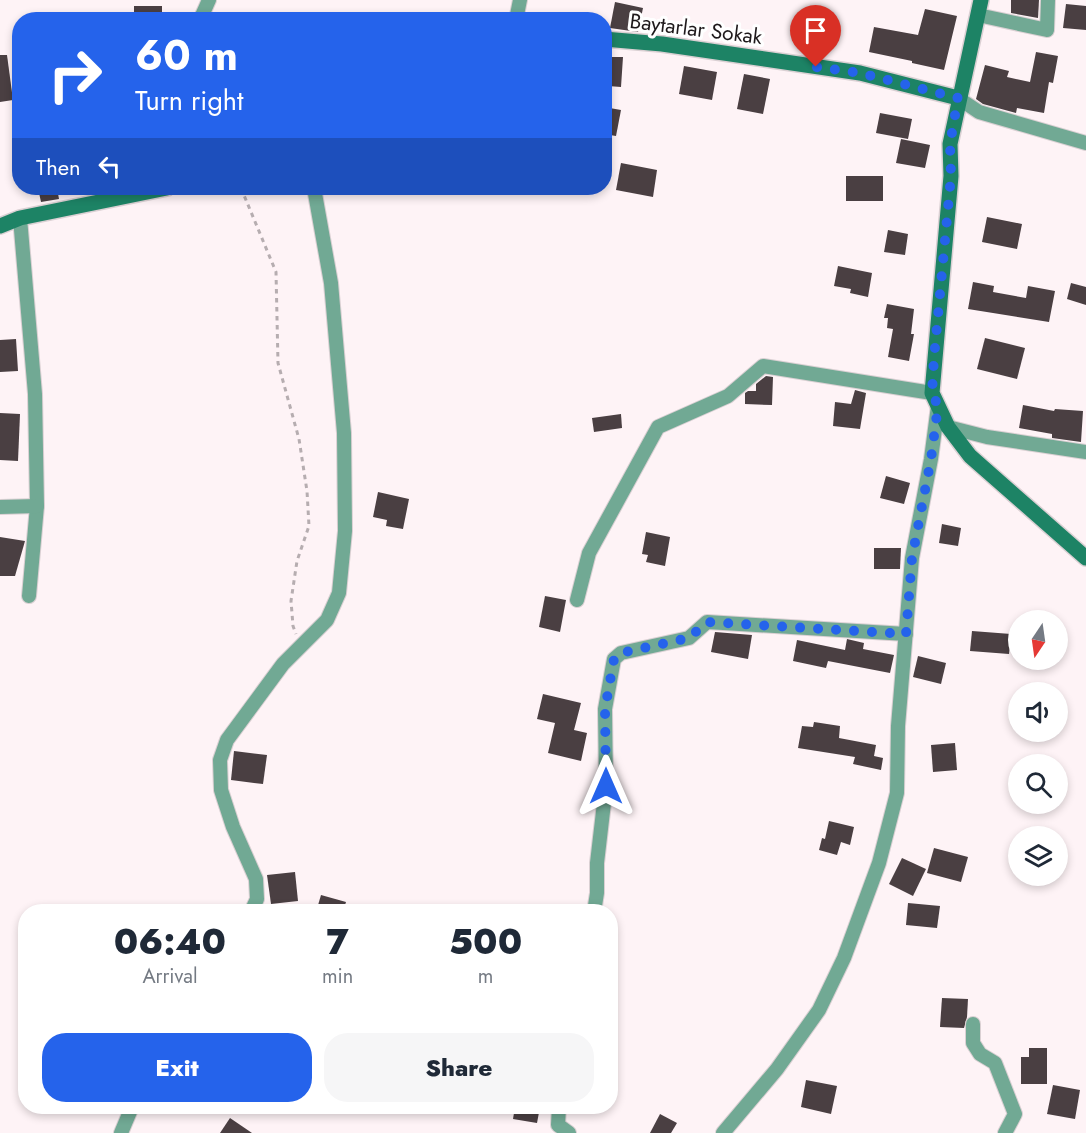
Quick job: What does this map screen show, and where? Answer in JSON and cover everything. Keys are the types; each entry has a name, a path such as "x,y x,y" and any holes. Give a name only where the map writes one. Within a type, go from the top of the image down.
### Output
{"main road":[{"path":"979,8 950,144 951,176 935,400 948,428 970,456 1086,558"},
{"name":"Baytarlar Sokak","path":"612,40 662,44 860,73 958,98"},
{"path":"0,226 20,218 133,195"}],"street":[{"path":"979,8 1047,30 1048,0"},
{"path":"958,98 979,112 1086,143"},
{"path":"254,904 257,898 256,879 233,827 221,790 220,760 227,740 283,664 327,620 339,593 345,531 344,433 331,283 315,195"},
{"path":"20,218 35,394 37,506 29,596"},
{"path":"577,600 589,553 658,427 729,396 762,366 935,400 931,459 912,558 898,726 897,793 879,863 844,958 819,1010 777,1069 723,1133"},
{"path":"948,428 987,437 1086,452"},
{"path":"0,507 37,506"},
{"path":"595,904 597,863 606,786 605,709 614,659 621,653 689,638 707,622 906,634"},
{"path":"973,1024 973,1043 980,1054 995,1063 1015,1114 1005,1133"},
{"path":"122,1133 129,1114"},
{"path":"559,1114 558,1125 569,1133"}],"path":[{"path":"244,195 276,272 278,363 299,439 307,491 309,526 297,561 291,601 293,626 301,646"}],"building":[{"path":"1011,0 1039,0 1038,18 1011,13"},
{"path":"615,2 643,8 638,32 612,28"},
{"path":"1066,4 1086,6 1086,30 1063,28"},
{"path":"134,6 162,6 162,12 134,12"},
{"path":"925,9 957,16 944,70 869,52 874,27 918,35"},
{"path":"1036,52 1058,56 1053,83 1049,82 1044,113 1017,108 1016,113 983,104 976,99 985,65 1009,71 1007,77 1030,82"},
{"path":"0,55 7,55 12,100 0,102"},
{"path":"612,57 623,57 621,87 612,86"},
{"path":"684,66 717,72 712,100 679,94"},
{"path":"744,74 770,79 763,114 737,109"},
{"path":"612,108 621,110 616,136 612,135"},
{"path":"880,113 912,119 908,139 876,133"},
{"path":"901,139 930,145 925,168 896,163"},
{"path":"621,163 657,170 653,197 616,190"},
{"path":"846,176 883,176 883,201 846,201"},
{"path":"40,195 58,195 59,199 41,202"},
{"path":"987,217 1022,224 1017,249 982,242"},
{"path":"888,230 908,234 905,255 884,252"},
{"path":"838,266 872,273 868,297 850,293 851,289 834,286"},
{"path":"973,282 994,286 993,292 1026,298 1028,286 1055,291 1049,322 968,309"},
{"path":"1071,283 1086,287 1086,305 1067,299"},
{"path":"887,304 914,309 911,334 914,334 909,361 888,357 893,329 887,328 888,318 884,318"},
{"path":"985,338 1025,348 1017,379 977,369"},
{"path":"16,339 18,371 0,372 0,340"},
{"path":"766,376 773,377 772,405 745,404 745,393 756,391 756,384"},
{"path":"855,390 866,393 860,429 833,426 835,402 851,404"},
{"path":"1023,405 1054,411 1055,409 1083,411 1081,442 1052,438 1052,434 1019,428"},
{"path":"0,413 20,414 18,461 0,460"},
{"path":"621,414 622,428 594,432 592,418"},
{"path":"886,476 910,483 904,504 880,498"},
{"path":"378,492 409,499 403,529 386,526 387,520 373,517"},
{"path":"942,524 961,528 958,546 939,543"},
{"path":"646,532 670,537 665,566 646,562 648,555 642,554"},
{"path":"0,537 25,541 15,576 0,576"},
{"path":"874,548 901,548 900,569 874,569"},
{"path":"545,596 566,600 560,632 539,627"},
{"path":"972,631 1008,634 1008,654 970,651"},
{"path":"715,632 752,635 748,659 711,652"},
{"path":"847,639 864,643 863,649 894,655 890,673 828,661 826,668 793,661 797,640 845,650"},
{"path":"918,656 946,663 941,684 913,677"},
{"path":"543,694 581,703 574,730 587,733 581,761 548,753 555,723 537,719"},
{"path":"814,722 840,726 839,738 876,745 874,756 883,758 881,770 853,764 855,757 798,748 802,726 813,727"},
{"path":"955,743 957,770 933,772 931,745"},
{"path":"234,751 267,755 263,784 231,780"},
{"path":"829,821 854,827 850,845 841,842 837,855 819,850 822,838 825,839"},
{"path":"934,848 968,857 961,882 927,873"},
{"path":"902,858 926,869 913,896 889,884"},
{"path":"295,872 298,901 271,904 267,875"},
{"path":"321,895 346,902 345,904 318,904"},
{"path":"908,903 940,906 937,928 906,925"},
{"path":"942,998 968,999 964,1028 940,1027"},
{"path":"1029,1048 1047,1048 1047,1084 1021,1084 1021,1057 1029,1057"},
{"path":"806,1080 837,1086 831,1114 801,1107"},
{"path":"1053,1085 1080,1090 1075,1119 1047,1114"},
{"path":"514,1114 539,1114 537,1123 513,1119"},
{"path":"660,1114 677,1123 671,1133 650,1133"},
{"path":"230,1118 252,1133 220,1133"}],"route":[{"path":"606,786 605,709 614,659 621,653 689,638 707,622 906,634 912,558 931,459 938,406 932,393 934,358 951,176 950,144 958,98 860,73 816,67"}]}
